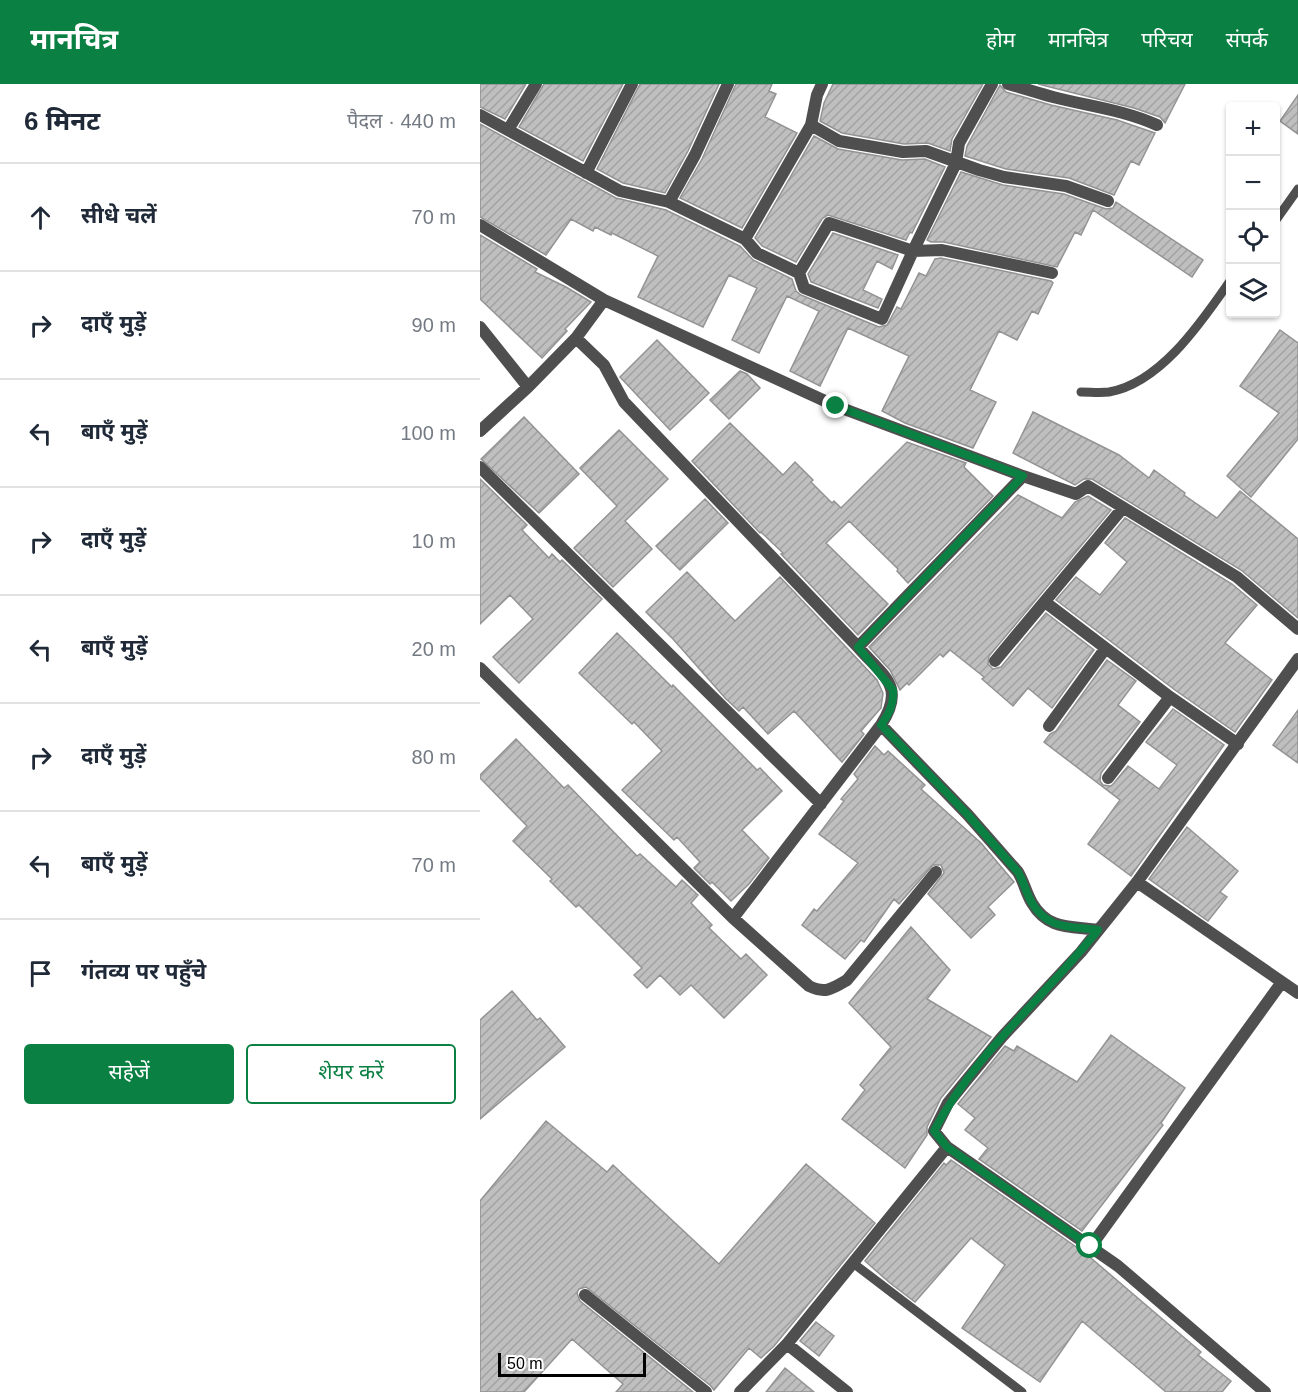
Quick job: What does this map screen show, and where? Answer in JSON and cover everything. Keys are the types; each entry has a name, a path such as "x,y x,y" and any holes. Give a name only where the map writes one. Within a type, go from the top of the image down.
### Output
{"street":[{"path":"508,130 536,84"},
{"path":"586,173 632,84"},
{"path":"669,202 728,84"},
{"path":"745,239 811,125 817,95 822,84"},
{"path":"480,115 620,191 669,202 745,239 757,253 799,273 804,288 882,319 956,163 959,143 992,84"},
{"path":"1008,84 1142,118 1157,125"},
{"path":"811,125 839,141 903,152 926,151 956,163 1004,177 1066,186 1108,201"},
{"path":"799,273 829,223 913,251 942,250 1052,273"},
{"path":"480,225 604,300 836,406 1076,494 1088,486 1237,577 1298,629"},
{"path":"480,431 576,338 604,300"},
{"path":"480,327 528,387"},
{"path":"576,338 603,365 624,402 858,647 893,690 890,711 881,725 733,918"},
{"path":"480,467 821,804"},
{"path":"858,647 1023,476"},
{"path":"995,661 1122,508"},
{"path":"1046,602 1105,649 1238,744"},
{"path":"1048,726 1105,649"},
{"path":"1265,1392 1118,1266 947,1147 934,1131 948,1103 1002,1037 1081,952 1137,882 1298,659"},
{"path":"480,668 733,918 808,986 819,991 831,989 847,980 936,872"},
{"path":"1108,778 1170,697"},
{"path":"881,725 968,815 1018,872 1030,901 1040,915 1052,924 1098,930"},
{"path":"1137,882 1298,993"},
{"path":"1090,1246 1282,982"},
{"path":"740,1392 787,1344 947,1147"},
{"path":"585,1295 706,1392"},
{"path":"787,1344 847,1392"}],"lane":[{"path":"1280,213 1298,189"},
{"path":"1081,392 1110,392 1136,382 1160,366 1199,325 1226,287"},
{"path":"853,1263 1022,1392"}],"building":[{"path":"480,84 526,84 505,119 480,107"},
{"path":"544,84 623,84 583,161 519,127"},
{"path":"640,84 719,84 688,151 665,193 623,183 597,169"},
{"path":"736,84 772,84 769,91 776,94 765,117 797,133 742,228 680,198 702,159"},
{"path":"833,84 983,84 952,139 950,151 928,143 904,144 842,133 820,121 824,103"},
{"path":"1038,84 1185,84 1165,123 1160,117 1134,108"},
{"path":"1000,85 1006,92 1117,120 1155,133 1139,165 1131,161 1114,195 1069,178 1006,169 965,156 967,146"},
{"path":"1298,95 1298,134 1280,121"},
{"path":"480,124 616,198 666,210 740,246 753,260 792,279 796,291 801,295 879,327 887,325 897,307 901,309 919,273 926,276 935,259 941,258 1053,283 1038,314 1032,311 1017,340 999,331 970,390 996,402 973,448 905,423 882,411 909,356 848,328 820,386 790,371 819,311 787,296 759,353 732,340 757,288 729,275 703,327 638,297 658,256 612,233 611,235 595,227 593,231 571,219 546,255 480,217"},
{"path":"814,136 838,149 902,160 925,159 945,167 912,233 910,232 906,240 828,215 822,219 796,262 762,246 755,238"},
{"path":"961,172 1003,185 1064,194 1106,209 1113,208 1116,202 1203,260 1192,277 1093,210 1081,235 1075,232 1057,267 944,242 931,242 927,240"},
{"path":"833,233 898,255 892,269 877,261 863,290 882,299 878,308 811,282 808,274"},
{"path":"480,235 537,269 535,272 591,302 542,358 480,299"},
{"path":"1280,330 1298,343 1298,439 1251,497 1227,476 1279,413 1240,386"},
{"path":"657,340 709,393 670,430 620,377"},
{"path":"740,371 747,374 760,388 729,419 710,400"},
{"path":"1033,412 1119,455 1149,478 1154,470 1217,518 1240,491 1298,539 1298,618 1241,570 1092,479 1084,479 1075,485 1013,453"},
{"path":"524,417 579,474 539,513 481,459"},
{"path":"730,423 783,475 795,462 832,503 834,501 841,508 907,442 966,463 964,467 993,496 908,583 897,571 898,569 849,521 826,543 888,604 858,635 781,554 783,553 760,533 692,461"},
{"path":"619,430 668,479 625,521 652,549 613,587 574,548 617,506 580,468"},
{"path":"480,479 527,525 522,530 549,558 552,554 560,562 562,560 602,599 519,683 493,657 533,619 510,595 480,624"},
{"path":"1018,495 1062,518 1075,502 1088,496 1111,510 989,656 988,664 993,669 1001,667 1046,613 1094,650 1052,708 1028,688 1013,706 982,679 984,677 950,650 943,657 940,654 909,685 907,683 900,690 890,670 869,647"},
{"path":"705,499 728,523 680,570 656,546"},
{"path":"1125,518 1232,584 1257,605 1225,643 1272,680 1235,732 1175,690 1056,600 1076,577 1100,595 1127,562 1105,543"},
{"path":"687,572 735,621 780,577 877,680 883,693 881,708 861,731 864,734 842,762 794,711 768,734 743,707 739,711 726,699 646,612"},
{"path":"617,633 672,687 673,685 757,770 760,768 782,791 742,830 769,858 749,884 731,901 694,868 700,862 677,837 674,840 622,790 662,751 634,722 632,724 579,673"},
{"path":"1107,660 1136,681 1118,705 1140,722 1101,773 1100,781 1103,785 1111,786 1128,766 1159,789 1177,765 1146,742 1173,709 1224,745 1131,876 1088,844 1120,800 1044,742 1050,734 1056,731"},
{"path":"1298,710 1298,763 1273,745"},
{"path":"516,739 564,788 568,785 637,856 640,854 676,887 682,880 698,895 691,903 712,925 709,928 741,959 746,954 767,975 724,1018 691,985 680,995 660,975 647,988 634,975 642,968 579,905 576,907 550,881 552,879 513,841 527,826 480,778 480,775"},
{"path":"875,746 884,755 888,751 925,785 921,789 981,843 1014,882 988,907 995,915 971,938 928,894 944,873 941,865 933,865 899,904 894,899 864,942 861,940 845,959 802,925 814,909 817,911 858,863 819,834 844,801 841,799 858,779 854,774"},
{"path":"1187,827 1238,871 1220,892 1227,897 1208,921 1149,879"},
{"path":"911,927 950,970 927,999 991,1037 941,1098 927,1127 927,1135 905,1168 842,1119 865,1090 860,1085 891,1047 849,1003"},
{"path":"512,991 565,1047 480,1119 480,1020"},
{"path":"1111,1035 1185,1088 1161,1123 1163,1125 1082,1231 979,1159 988,1148 965,1130 975,1118 958,1104 1005,1046 1014,1051 1017,1046 1077,1082"},
{"path":"546,1121 607,1172 613,1165 719,1264 806,1164 875,1223 774,1346 761,1358 749,1348 714,1390 586,1287 579,1289 577,1293 580,1301 693,1392 616,1392 623,1384 572,1339 524,1392 480,1392 480,1201"},
{"path":"951,1160 1085,1253 1201,1352 1198,1355 1231,1381 1222,1392 1166,1392 1082,1321 1040,1382 962,1328 1005,1265 971,1238 915,1302 890,1283 865,1261 944,1163 946,1165"},
{"path":"816,1322 834,1336 819,1356 800,1341"},
{"path":"785,1368 814,1392 766,1392"}],"route":[{"path":"836,406 1023,476 858,647 893,690 890,711 881,725 968,815 1018,872 1030,901 1040,915 1052,924 1098,930 1081,952 1002,1037 948,1103 934,1131 947,1147 1090,1246"}]}
